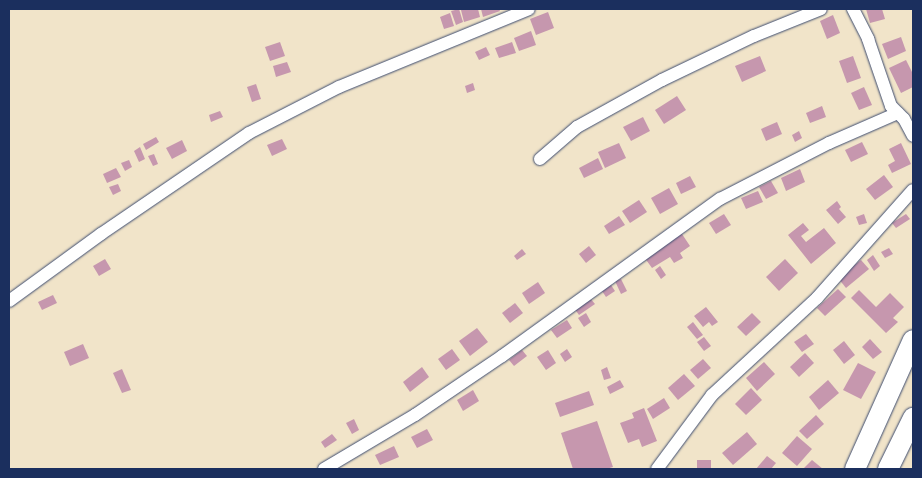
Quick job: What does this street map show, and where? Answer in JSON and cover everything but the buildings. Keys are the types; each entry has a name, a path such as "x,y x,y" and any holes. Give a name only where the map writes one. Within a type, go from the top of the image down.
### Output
{"main road":[{"path":"855,469 913,340"},
{"path":"888,469 913,418"}],"street":[{"path":"9,301 101,234 249,133 339,87 529,9"},
{"path":"540,159 577,127 662,80 754,36 822,9"},
{"path":"853,9 868,39 890,106 904,119 913,136"},
{"path":"324,469 415,415 502,356 720,199 829,143 898,113"},
{"path":"659,469 672,446 712,395 817,298 913,190"}]}
